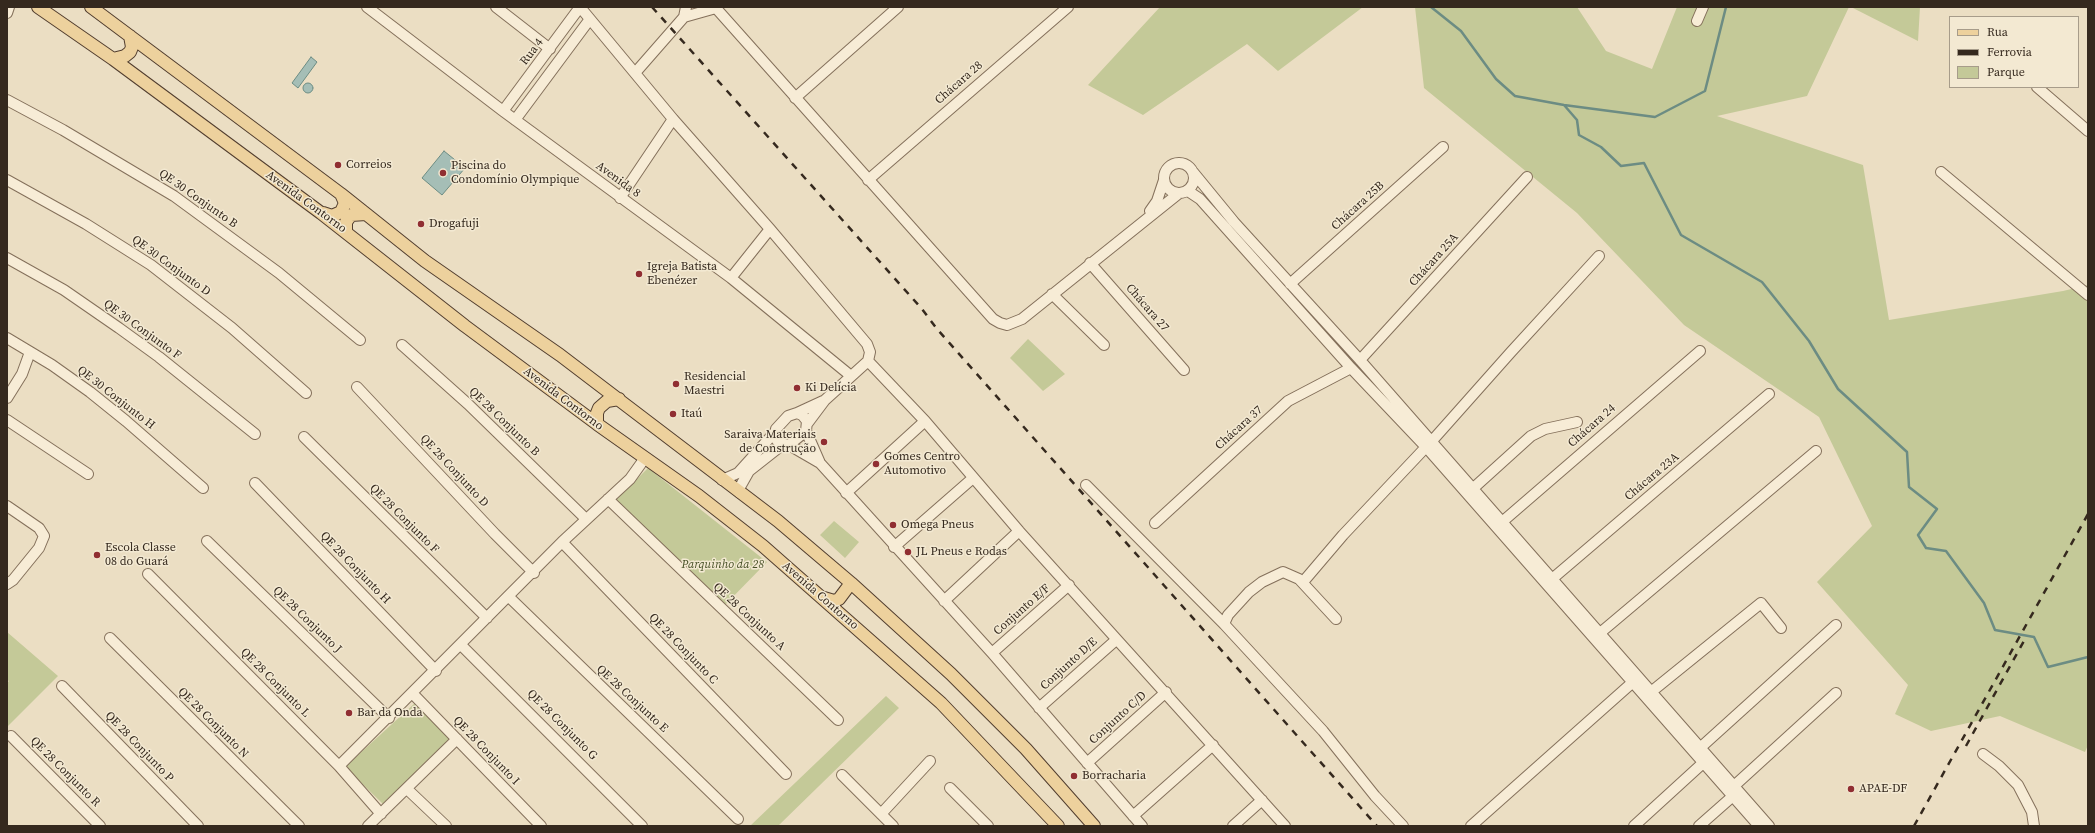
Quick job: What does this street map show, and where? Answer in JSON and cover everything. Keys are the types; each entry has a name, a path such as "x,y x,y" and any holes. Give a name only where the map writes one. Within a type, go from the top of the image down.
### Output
{"main road":[{"name":"Avenida Contorno","path":"38,7 112,59 346,231 465,326 597,424 699,496 752,537 824,598 941,703 1058,826"},
{"path":"91,7 100,11 130,36 341,194 425,261 560,355 619,399 722,480 778,521 902,627 984,706 1026,749 1094,826"},
{"path":"112,59 125,56 130,52 132,41 130,36"},
{"path":"321,213 332,216 341,212 345,203 341,194"},
{"path":"346,231 346,222 351,215 366,214"},
{"path":"597,424 596,413 599,408 608,401 619,399"},
{"path":"824,598 834,601 839,599 851,583"}],"street":[{"path":"7,13 9,7"},
{"name":"Avenida 8","path":"366,7 620,198 731,278 851,376"},
{"path":"496,7 553,46 566,51"},
{"path":"580,7 673,119 770,229 861,336 869,348 870,356 868,361 825,400 807,428 749,471 740,487 740,493"},
{"name":"Rua 4","path":"503,111 553,46 580,7"},
{"path":"795,98 898,7"},
{"name":"Chácara 28","path":"868,180 1068,7"},
{"path":"1697,21 1703,7"},
{"path":"635,73 685,12 715,8 868,180 997,321 1007,325 1014,323 1052,294 1178,194 1188,191 1193,185 1195,178 1193,172"},
{"path":"515,120 590,18"},
{"path":"531,75 542,83"},
{"path":"2038,88 2088,131"},
{"name":"QE 30 Conjunto B","path":"7,100 63,130 174,196 279,273 360,340"},
{"path":"620,198 673,119"},
{"name":"Chácara 25B","path":"1290,284 1443,147"},
{"path":"1145,219 1157,201 1166,172 1171,166 1179,163 1188,165 1211,195 1360,360 1429,444 1703,763 1769,826"},
{"path":"1941,172 2088,295"},
{"name":"Chácara 25A","path":"1360,360 1527,177"},
{"name":"QE 30 Conjunto D","path":"7,180 86,224 151,265 232,328 306,393"},
{"path":"1164,180 1169,189 1178,194"},
{"path":"1188,191 1200,199 1351,368 1429,444"},
{"path":"731,278 770,229"},
{"path":"1303,582 1343,535 1429,444 1599,256"},
{"name":"QE 30 Conjunto F","path":"7,258 64,290 119,328 171,366 255,434"},
{"name":"Chácara 27","path":"1090,263 1184,370"},
{"path":"1052,294 1104,345"},
{"name":"QE 30 Conjunto H","path":"7,338 90,392 126,421 203,488"},
{"name":"QE 28 Conjunto B","path":"402,345 468,404 586,519"},
{"name":"Chácara 24","path":"1502,522 1700,350"},
{"path":"7,398 22,374 30,352"},
{"path":"868,361 926,421 973,478 1116,640 1166,692 1285,826"},
{"name":"Chácara 37","path":"1155,523 1294,397 1351,368"},
{"name":"QE 28 Conjunto D","path":"357,387 495,534 534,573"},
{"name":"Chácara 23A","path":"1552,579 1769,394"},
{"path":"722,480 738,473 788,416 825,400"},
{"path":"797,413 805,418 807,428 820,463 894,547 992,653 1142,826"},
{"path":"7,420 88,474"},
{"path":"846,493 926,421"},
{"path":"1470,491 1531,436 1545,429 1577,422"},
{"path":"774,432 776,441 820,463"},
{"name":"QE 28 Conjunto F","path":"304,437 487,618"},
{"path":"1600,633 1816,451"},
{"path":"339,766 436,672 487,618 534,573 562,542 630,479 645,458"},
{"path":"894,547 973,478"},
{"name":"QE 28 Conjunto H","path":"255,483 436,672"},
{"path":"1086,484 1224,624 1323,731 1375,796 1404,826"},
{"path":"1470,491 1502,522 1700,748 1759,826"},
{"name":"QE 28 Conjunto A","path":"608,499 838,720"},
{"path":"7,506 39,528 43,534 44,540 13,580 7,584"},
{"path":"944,601 1020,531"},
{"name":"QE 28 Conjunto J","path":"207,541 389,718"},
{"name":"QE 28 Conjunto C","path":"562,542 786,774"},
{"path":"1224,624 1228,615 1236,605 1262,582 1278,573 1287,572 1303,582 1336,619"},
{"name":"QE 28 Conjunto L","path":"148,574 339,766 381,814"},
{"name":"Conjunto E/F","path":"992,653 1069,585"},
{"name":"QE 28 Conjunto E","path":"508,597 738,819"},
{"path":"1650,692 1760,603 1781,628"},
{"path":"1700,748 1836,625"},
{"name":"QE 28 Conjunto N","path":"110,638 299,826"},
{"name":"Conjunto D/E","path":"1039,708 1116,640"},
{"name":"QE 28 Conjunto G","path":"461,645 495,676 642,826"},
{"path":"1471,826 1632,682"},
{"name":"QE 28 Conjunto P","path":"62,686 198,826"},
{"name":"Conjunto C/D","path":"1087,764 1166,692"},
{"path":"1699,826 1733,791 1836,693"},
{"name":"QE 28 Conjunto I","path":"413,694 541,826"},
{"name":"QE 28 Conjunto R","path":"11,736 100,826"},
{"path":"368,826 457,739"},
{"path":"1133,816 1213,745"},
{"path":"1983,754 2012,777 2018,785 2032,812 2034,826"},
{"path":"881,814 930,761"},
{"path":"1634,826 1703,763"},
{"path":"842,775 893,826"},
{"path":"950,788 988,826"},
{"path":"407,789 446,826"},
{"path":"1233,826 1262,800"}],"green space":[{"path":"1160,7 1363,7 1278,71 1247,44 1143,115 1088,85"},
{"path":"1415,7 1577,7 1606,51 1652,69 1677,7 1849,7 1807,96 1717,116 1863,165 1889,320 2063,291 2088,285 2088,745 2085,752 2000,716 1931,731 1895,714 1908,685 1817,582 1872,526 1819,417 1684,325 1577,213 1424,88"},
{"path":"1851,7 1920,7 1918,41"},
{"path":"1028,339 1065,374 1043,391 1010,358"},
{"name":"Parquinho da 28","path":"648,468 767,562 723,607 615,501"},
{"path":"834,521 859,542 845,558 820,535"},
{"path":"7,632 58,676 7,727 7,683 9,681 7,680"},
{"path":"886,696 899,708 778,826 750,826"},
{"path":"415,703 449,739 384,805 345,767"}],"water":[{"path":"311,57 317,62 298,88 292,83"},
{"path":"308,83 313,88 308,93 303,88"},
{"name":"Piscina do Condomínio Olympique","path":"444,151 465,168 442,195 422,178"}],"waterway":[{"path":"1431,7 1461,31 1496,79 1515,96 1564,105 1655,117 1705,91 1726,7"},
{"path":"1564,105 1577,120 1579,135 1601,147 1621,166 1644,163 1681,235 1762,282 1809,341 1838,389 1907,452 1909,487 1937,509 1918,535 1926,548 1946,551 1984,603 1995,630 2034,637 2048,667 2088,657"}],"railway":[{"path":"652,7 922,309 937,329 1377,826"},
{"path":"1914,826 2088,514"},
{"path":"1966,746 2025,639"}],"place":[{"name":"Correios","path":"338,165"},
{"name":"Piscina do Condomínio Olympique","path":"443,173"},
{"name":"Drogafuji","path":"421,224"},
{"name":"Igreja Batista Ebenézer","path":"639,274"},
{"name":"Residencial Maestri","path":"676,384"},
{"name":"Ki Delícia","path":"797,388"},
{"name":"Itaú","path":"673,414"},
{"name":"Saraiva Materiais de Construção","path":"824,442"},
{"name":"Gomes Centro Automotivo","path":"876,464"},
{"name":"Omega Pneus","path":"893,525"},
{"name":"JL Pneus e Rodas","path":"908,552"},
{"name":"Escola Classe 08 do Guará","path":"97,555"},
{"name":"Bar da Onda","path":"349,713"},
{"name":"Borracharia","path":"1074,776"},
{"name":"APAE-DF","path":"1851,789"}]}
